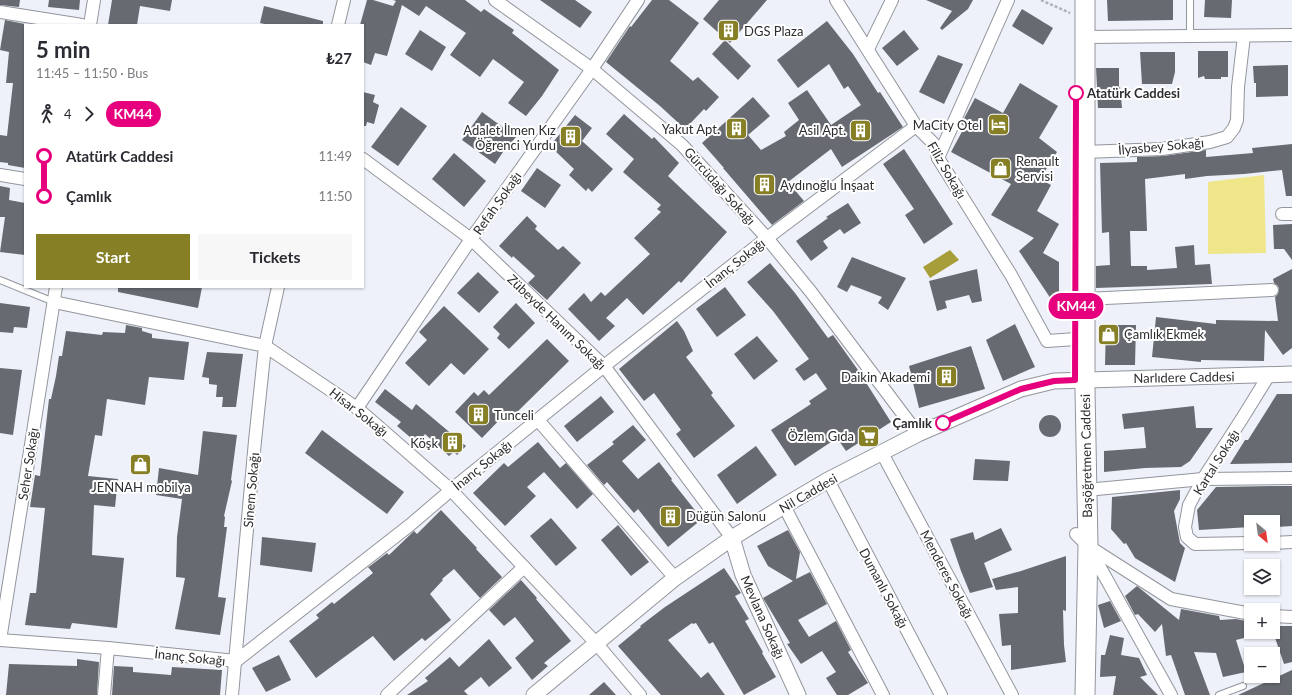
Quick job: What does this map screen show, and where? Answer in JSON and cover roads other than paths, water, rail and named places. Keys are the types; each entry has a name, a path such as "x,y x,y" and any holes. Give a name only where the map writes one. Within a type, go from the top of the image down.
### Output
{"main road":[{"name":"Başöğretmen Caddesi","path":"1079,5 1086,37 1085,299 1080,380 1085,695"},
{"name":"Başöğretmen Caddesi","path":"1074,695 1086,490 1080,380 1076,339 1079,5"}],"street":[{"path":"90,24 94,0"},
{"path":"338,24 344,0"},
{"name":"Gürcüdağı Sokağı","path":"494,0 592,69 682,145 767,238 832,319 918,434"},
{"name":"Refah Sokağı","path":"357,408 472,239 592,69 638,0"},
{"name":"Filiz Sokağı","path":"836,0 916,126 935,144 938,158 1011,275 1047,341 1076,339"},
{"path":"868,49 892,0"},
{"path":"938,158 1008,0"},
{"path":"0,12 76,24"},
{"path":"1086,37 1292,35"},
{"name":"İlyasbey Sokağı","path":"1085,152 1162,149 1210,142 1227,137 1234,128 1237,120 1238,87 1244,36"},
{"name":"İnanç Sokağı","path":"0,640 108,648 236,661 394,538 604,366 767,238 916,126"},
{"name":"Zübeyde Hanım Sokağı","path":"364,160 472,239 604,366 732,538"},
{"path":"0,175 24,179"},
{"name":"Seher Sokağı","path":"0,640 56,288"},
{"name":"Sinem Sokağı","path":"232,695 265,346 278,288"},
{"path":"1085,299 1272,290"},
{"name":"Hisar Sokağı","path":"54,302 265,346 357,408 451,490 596,643 640,695"},
{"name":"Narlıdere Caddesi","path":"1080,380 1269,376 1291,374"},
{"name":"Kartal Sokağı","path":"1244,543 1195,544 1187,537 1185,527 1189,506 1203,479 1269,376"},
{"name":"Nil Caddesi","path":"534,695 675,578 732,538 828,480 918,434 1021,389 1054,381 1080,380"},
{"path":"538,420 675,578"},
{"name":"Menderes Sokağı","path":"882,453 1012,695"},
{"path":"1086,490 1203,479 1292,478"},
{"name":"Dumanlı Sokağı","path":"828,480 940,695"},
{"path":"784,506 884,695"},
{"name":"Mevlana Sokağı","path":"732,538 743,575 798,695"},
{"path":"1082,540 1171,599 1244,613"},
{"path":"1082,540 1171,695"},
{"path":"1280,543 1292,542"},
{"path":"387,695 524,567"},
{"path":"1280,616 1292,617"},
{"path":"104,695 108,648"}],"lane":[{"path":"1190,0 1190,36"},
{"path":"0,280 54,302"},
{"path":"1218,695 1243,686"}],"place":[{"name":"DGS Plaza","path":"728,31"},
{"name":"Atatürk Caddesi","path":"1076,93"},
{"name":"MaCity Otel","path":"998,125"},
{"name":"Yakut Apt.","path":"736,129"},
{"name":"Asil Apt.","path":"861,130"},
{"name":"Adalet İlmen Kız Öğrenci Yurdu","path":"571,137"},
{"name":"Renault Servisi","path":"1001,168"},
{"name":"Aydınoğlu İnşaat","path":"764,185"},
{"name":"Çamlık Ekmek","path":"1109,334"},
{"name":"Daikin Akademi","path":"946,377"},
{"name":"Tunceli","path":"478,415"},
{"name":"Çamlık","path":"943,423"},
{"name":"Özlem Gıda","path":"869,436"},
{"name":"Köşk","path":"453,443"},
{"name":"JENNAH mobilya","path":"141,465"},
{"name":"Düğün Salonu","path":"671,516"}]}
